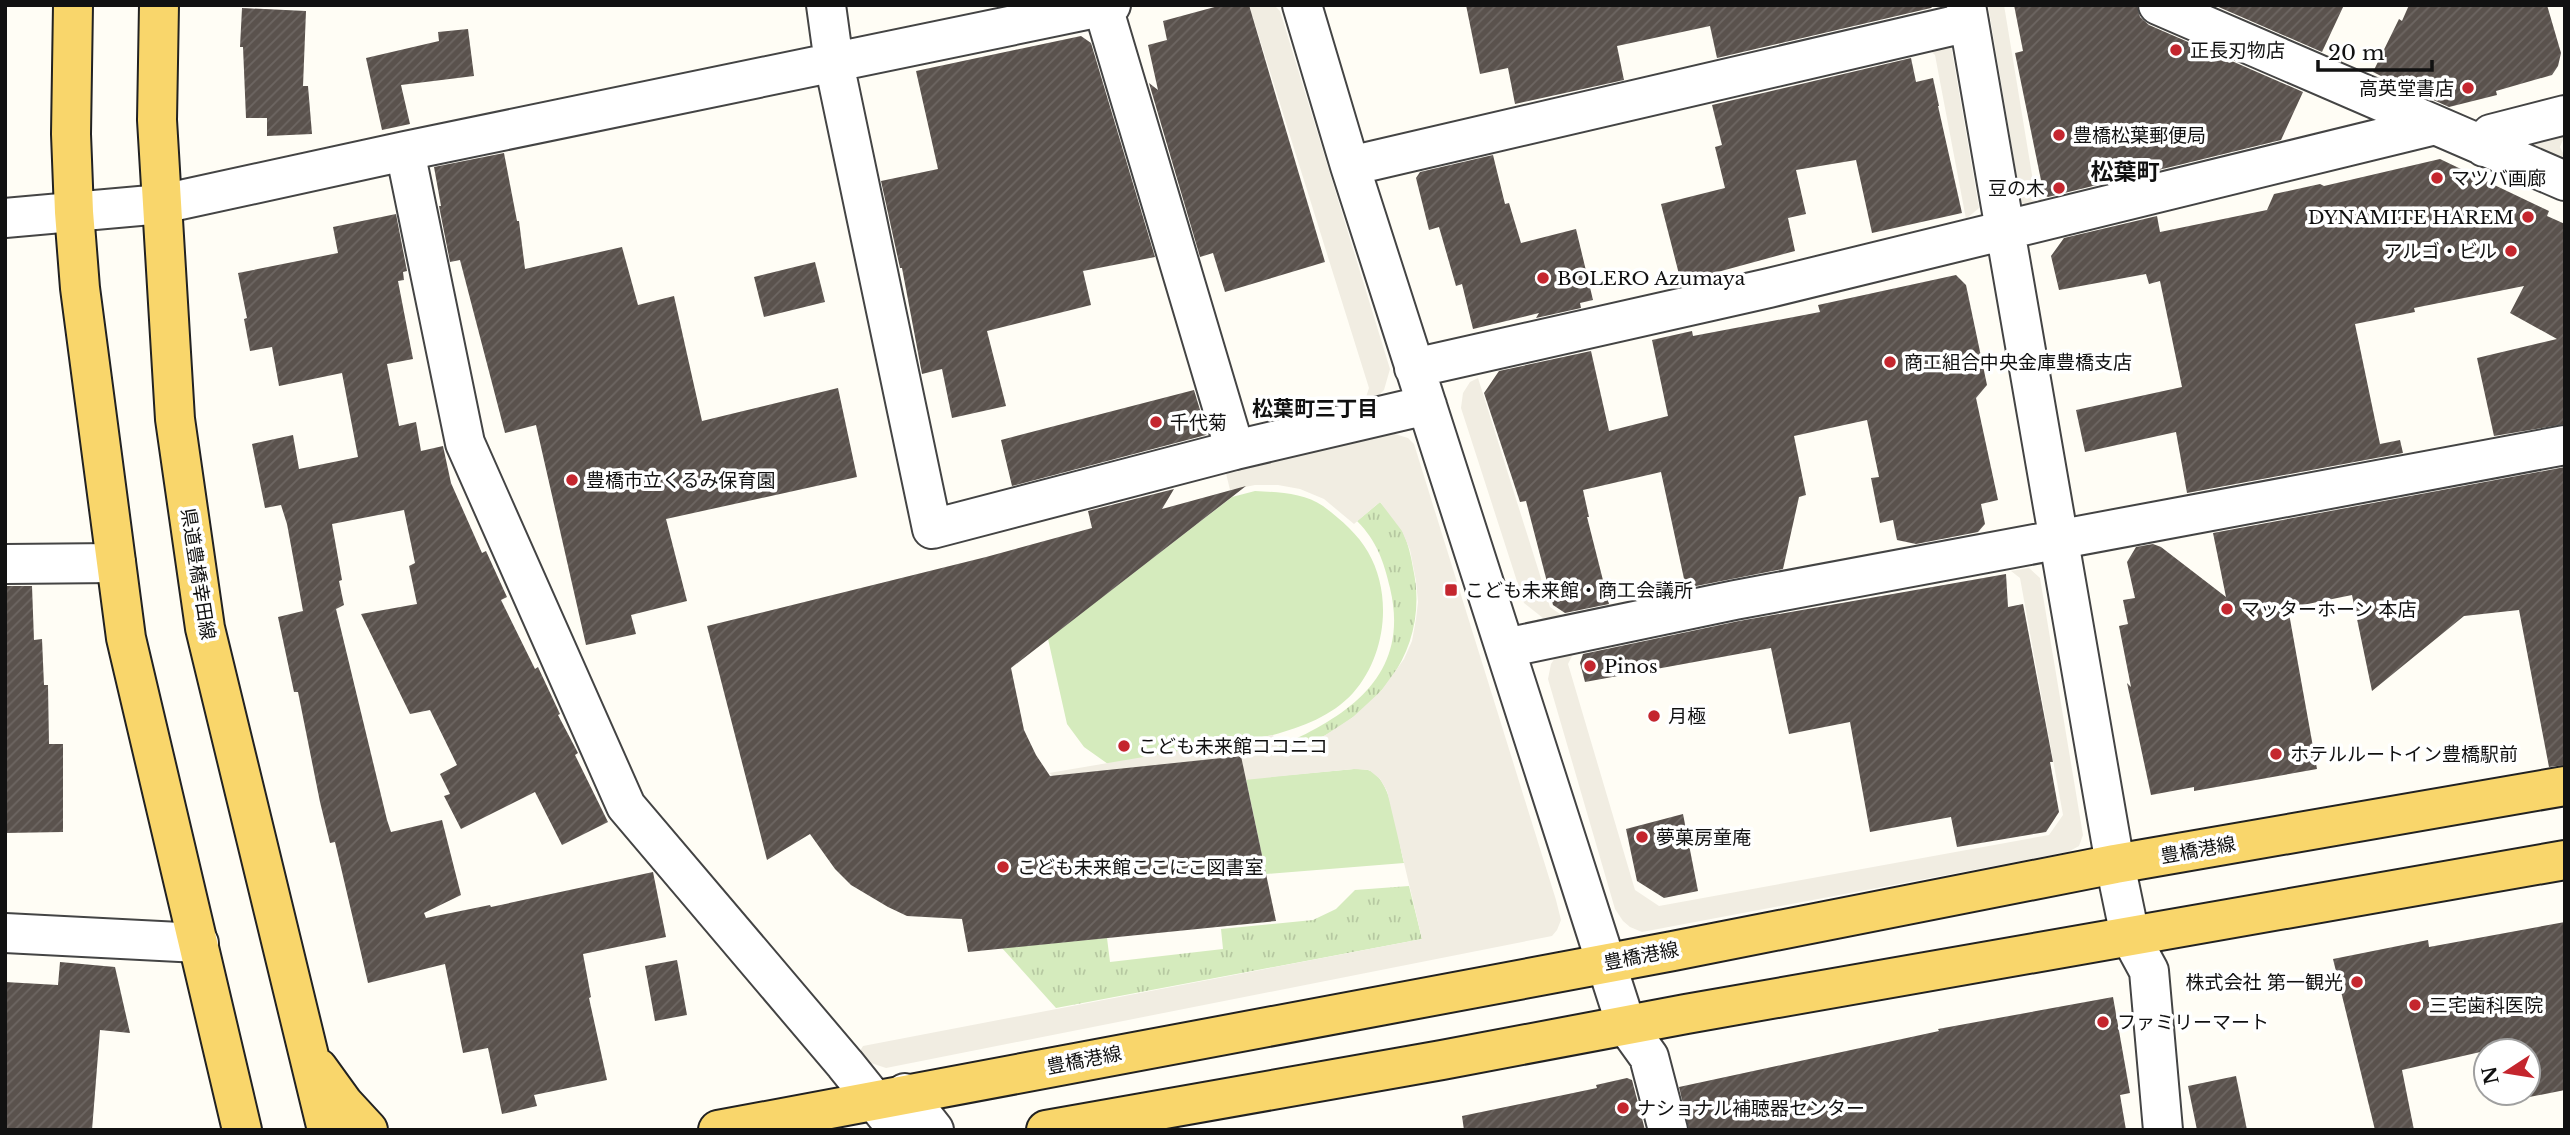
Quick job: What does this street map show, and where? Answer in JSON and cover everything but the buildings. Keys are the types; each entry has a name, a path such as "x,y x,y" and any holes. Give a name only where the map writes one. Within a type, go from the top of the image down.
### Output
{"main road":[{"path":"74,5 71,134 80,288 126,638 199,943 235,1121"},
{"name":"県道豊橋幸田線","path":"159,5 157,120 175,419 205,628 327,1130"},
{"name":"豊橋港線","path":"718,1130 892,1107 2115,864 2565,786"},
{"path":"1046,1130 1442,1060 1626,1024 2565,860"},
{"path":"309,1054 327,1082 368,1130"}],"street":[{"path":"826,5 834,63 932,529 1235,450 1427,405"},
{"path":"1302,5 1414,368 1606,963 1626,1024 1648,1057 1668,1130"},
{"path":"2158,5 2565,181"},
{"path":"5,218 162,204 405,150 1107,6 1235,450"},
{"path":"1350,166 1968,13 2115,864 2130,936 2150,971 2163,1130"},
{"path":"2484,147 2491,134 2565,116"},
{"path":"1414,368 1769,288 2435,125"},
{"path":"405,150 466,443 626,806 892,1107 934,1130"},
{"path":"1504,648 1667,613 2565,445"},
{"path":"5,564 116,563"},
{"path":"5,933 199,943"}],"green space":[{"path":"1255,491 1290,494 1316,502 1348,527 1368,552 1381,587 1383,606 1379,643 1364,678 1353,693 1336,708 1295,728 1273,735 1108,764 1084,747 1067,724 1048,639 1232,497"},
{"path":"1380,502 1403,532 1411,559 1416,595 1415,620 1409,644 1399,667 1367,706 1324,736 1278,750 1278,747 1304,735 1350,706 1368,689 1382,669 1391,646 1394,619 1390,588 1379,552 1357,521"},
{"path":"1354,769 1371,771 1385,787 1394,812 1404,863 1266,874 1246,779"},
{"path":"1409,886 1422,939 1056,1008 1002,948 1107,938 1110,962 1223,949 1221,929 1313,920 1336,909 1355,890"}],"shaded area":[{"path":"1245,5 1274,5 1280,11 1390,369 1384,390 1364,403 1369,388 1250,8"},
{"path":"1988,5 2004,5 2035,193 2051,207 2032,211 2021,202"},
{"path":"1945,43 1951,46 1979,208 1966,219 1935,55 1926,47"},
{"path":"2523,133 2565,135 2560,147 2565,157 2565,172 2518,151"},
{"path":"1478,378 1550,607 1563,616 1543,618 1524,603 1461,408 1463,393 1470,382"},
{"path":"1385,431 1408,438 1414,444 1556,900 1561,920 1557,930 1552,936 886,1068 871,1063 860,1051 863,1046 1422,939 1387,791 1380,779 1369,770 1354,769 1083,796 1049,773 1273,735 1279,750 1324,736 1353,717 1381,691 1404,659 1412,641 1416,619 1416,581 1410,550 1402,531 1380,502 1354,524 1324,499 1300,489 1255,485 1230,490 1225,469"},
{"path":"2029,568 2040,578 2083,835 2079,846 2068,852 1642,932 1623,921 1615,909 1548,679 1555,658 1564,651 1576,648 1568,664 1635,890 1659,906 2049,835 2063,815 2020,578 2011,571"}],"place":[{"name":"正長刃物店","path":"2176,50"},
{"name":"高英堂書店","path":"2468,88"},
{"name":"豊橋松葉郵便局","path":"2059,135"},
{"name":"マツバ画廊","path":"2437,178"},
{"name":"豆の木","path":"2059,188"},
{"name":"DYNAMITE HAREM","path":"2528,217"},
{"name":"アルゴ・ビル","path":"2511,251"},
{"name":"BOLERO Azumaya","path":"1543,278"},
{"name":"商工組合中央金庫豊橋支店","path":"1890,362"},
{"name":"千代菊","path":"1156,422"},
{"name":"豊橋市立くるみ保育園","path":"572,480"},
{"name":"こども未来館・商工会議所","path":"1451,590"},
{"name":"マッターホーン 本店","path":"2227,609"},
{"name":"Pinos","path":"1590,666"},
{"name":"月極","path":"1654,716"},
{"name":"こども未来館ココニコ","path":"1124,746"},
{"name":"ホテルルートイン豊橋駅前","path":"2276,754"},
{"name":"夢菓房童庵","path":"1642,837"},
{"name":"こども未来館ここにこ図書室","path":"1003,867"},
{"name":"株式会社 第一観光","path":"2357,982"},
{"name":"三宅歯科医院","path":"2415,1005"},
{"name":"ファミリーマート","path":"2103,1022"},
{"name":"ナショナル補聴器センター","path":"1623,1108"}],"district":[{"name":"松葉町","path":"2125,172"},
{"name":"松葉町三丁目","path":"1315,409"}]}
